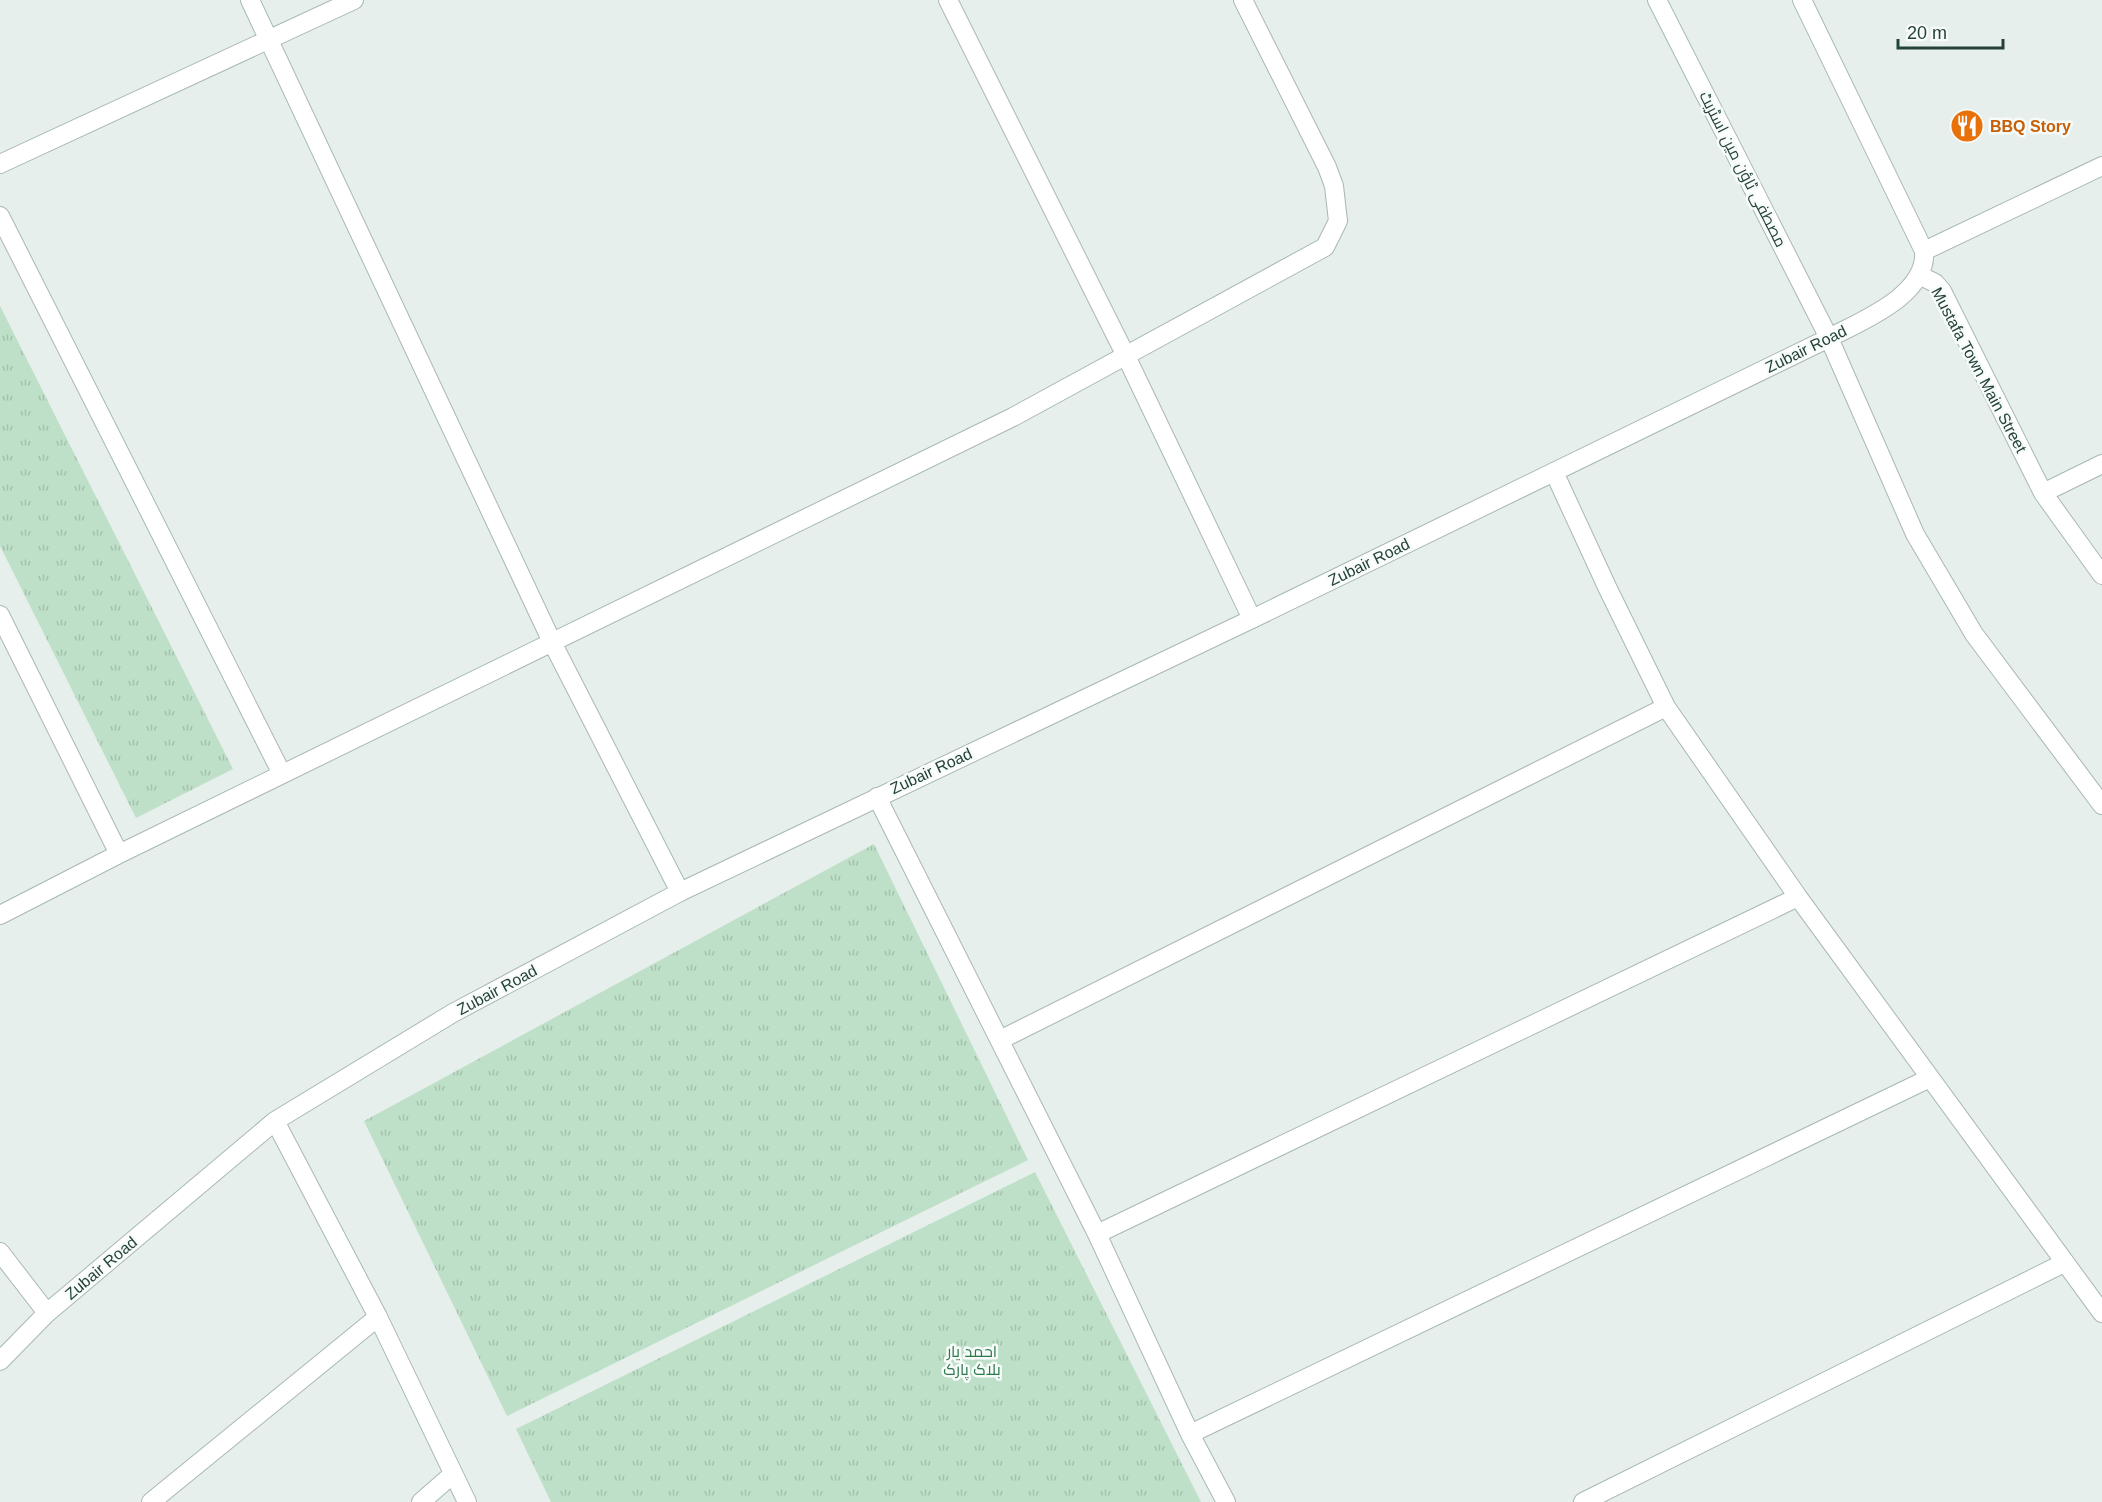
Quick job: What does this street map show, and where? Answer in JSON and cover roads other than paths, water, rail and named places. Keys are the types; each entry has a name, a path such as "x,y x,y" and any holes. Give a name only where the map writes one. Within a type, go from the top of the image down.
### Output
{"street":[{"path":"250,0 552,642 680,892"},
{"path":"0,164 354,0"},
{"path":"948,0 1126,356 1252,619"},
{"path":"0,915 119,854 1013,417 1325,247 1338,221 1334,186 1327,167 1243,0"},
{"name":"مصطفی ٹاؤن مین اسٹریٹ","path":"1657,0 1829,338"},
{"path":"1802,0 1924,251 2102,166"},
{"path":"0,216 282,774"},
{"name":"Mustafa Town Main Street","path":"1924,251 1924,267 1919,275 1935,283 1942,291 2043,493 2102,575"},
{"name":"Zubair Road","path":"0,1361 47,1313 275,1121 453,1013 680,892 1252,619 1829,338 1891,304 1911,286 1919,275"},
{"path":"1829,338 1915,534 1974,634 2102,805"},
{"path":"2043,493 2102,464"},
{"path":"1554,472 1666,707 1798,897 2102,1313"},
{"path":"0,615 119,854"},
{"path":"1000,1041 1666,707"},
{"path":"877,797 1097,1234 1190,1434 1226,1502"},
{"path":"1097,1234 1798,897"},
{"path":"1190,1434 1930,1078"},
{"path":"275,1121 378,1317 467,1502"},
{"path":"0,1252 47,1313"},
{"path":"1583,1502 2064,1263"},
{"path":"151,1502 378,1317"},
{"path":"421,1502 453,1474"}],"place":[{"name":"BBQ Story","path":"1967,126"}],"park label":[{"name":"احمد یار بلاک پارک","path":"972,1360"}]}
